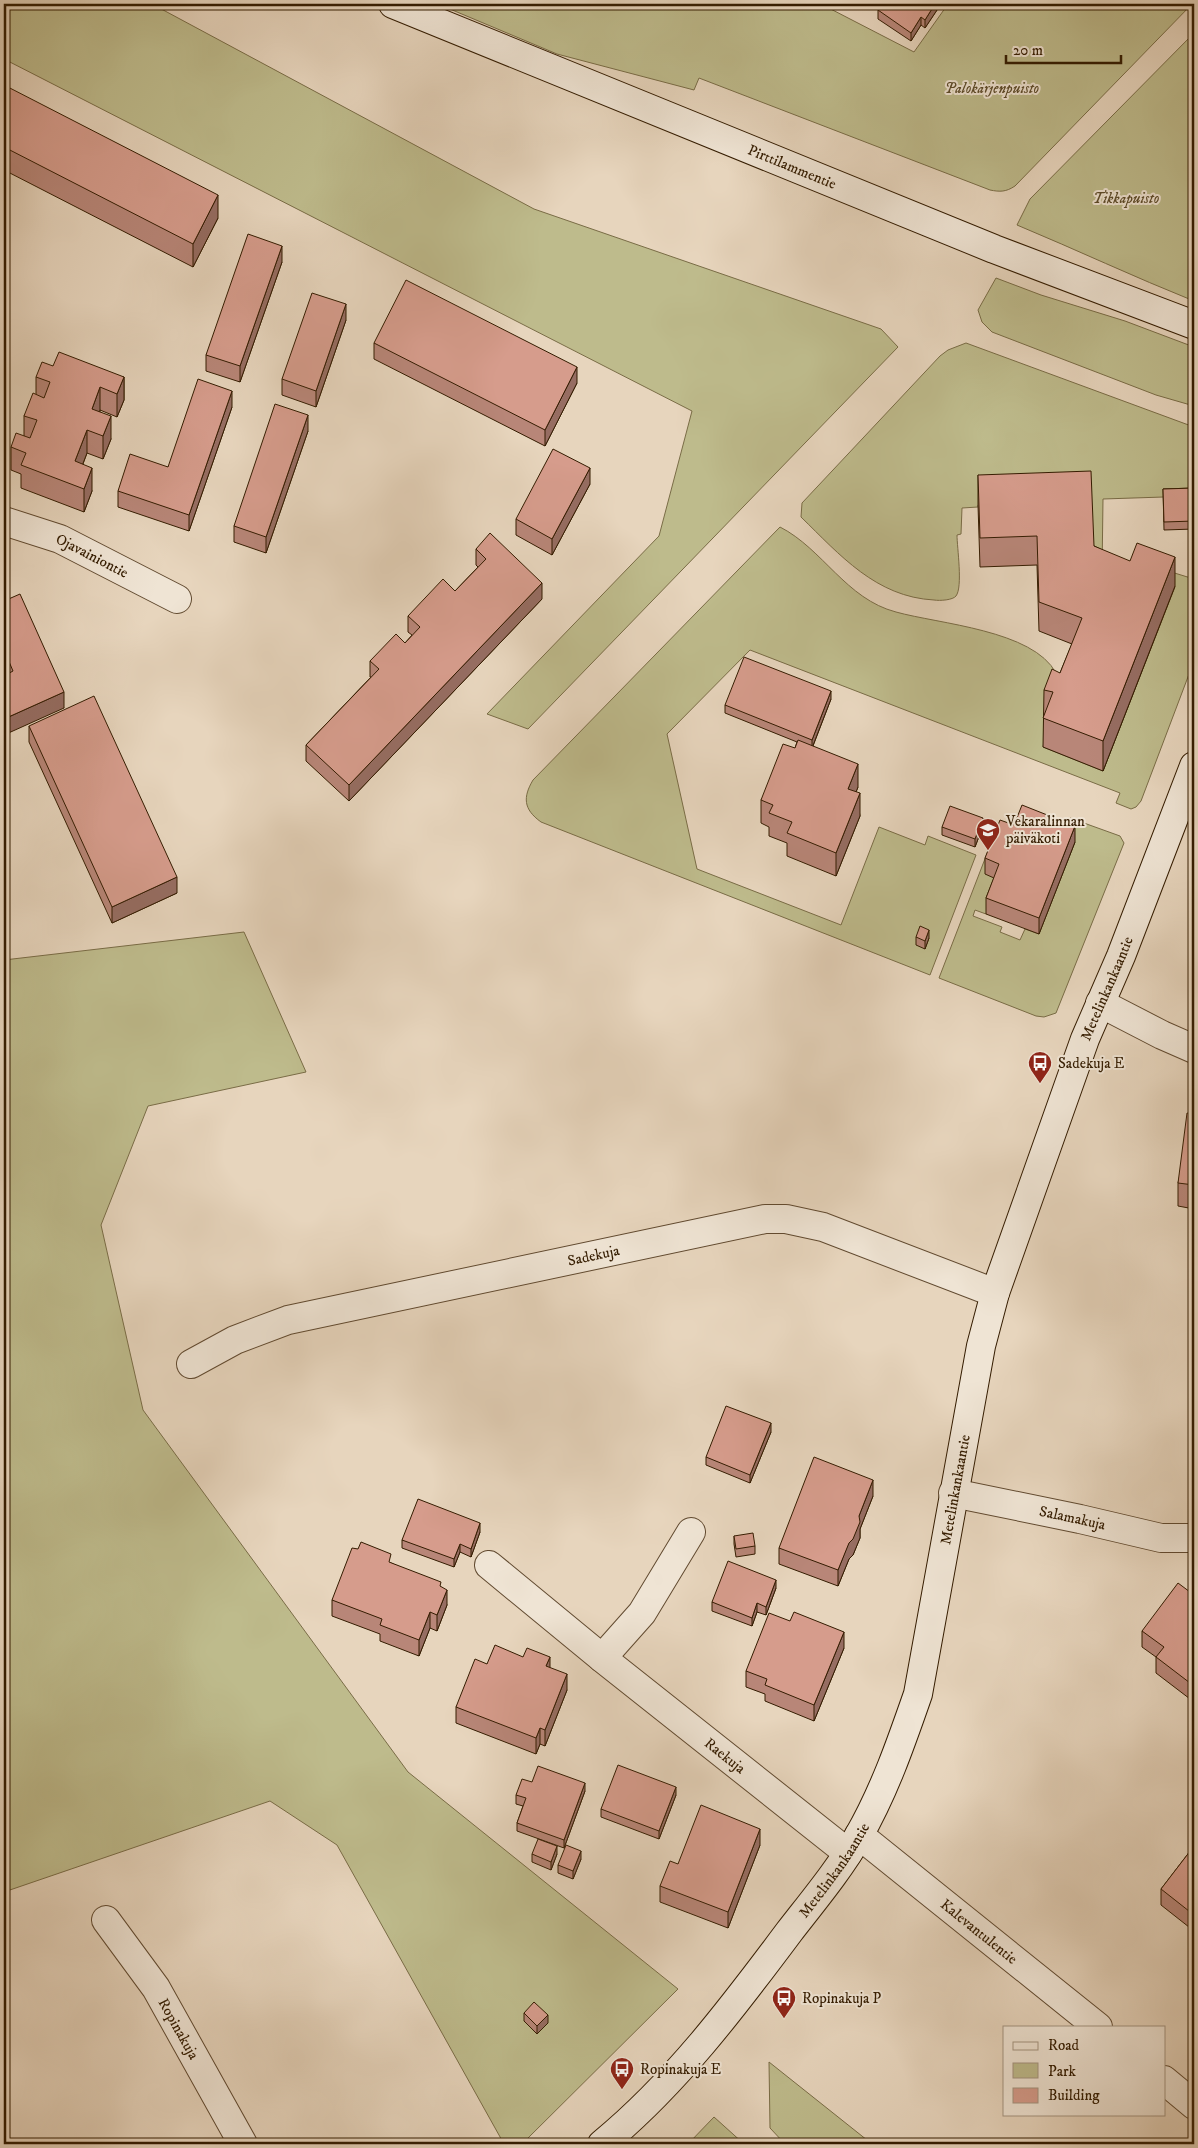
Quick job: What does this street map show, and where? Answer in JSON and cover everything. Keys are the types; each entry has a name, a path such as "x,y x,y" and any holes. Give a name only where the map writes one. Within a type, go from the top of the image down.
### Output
{"street":[{"name":"Pirttilammentie","path":"393,4 994,249 1194,325"},
{"name":"Ojavainiontie","path":"4,521 60,539 177,599"},
{"name":"Metelinkankaantie","path":"602,2144 626,2124 703,2042 759,1972 854,1844 879,1797 901,1745 918,1694 953,1493 981,1346 994,1293 1085,1039 1121,956 1194,766"},
{"path":"1100,1003 1162,1035 1194,1048"},
{"name":"Sadekuja","path":"191,1364 235,1340 288,1320 765,1219 786,1218 823,1227 994,1293"},
{"name":"Salamakuja","path":"953,1493 1161,1538 1194,1538"},
{"path":"602,1658 642,1613 691,1532"},
{"name":"Raekuja","path":"489,1565 602,1658 854,1844"},
{"name":"Kalevantulentie","path":"854,1844 1097,2026"},
{"name":"Ropinakuja","path":"106,1920 156,1988 243,2144"},
{"path":"1166,2082 1194,2105"}],"green space":[{"path":"4,4 152,4 534,209 881,329 898,347 528,729 487,714 659,536 692,411 4,59"},
{"name":"Palokärjenpuisto","path":"438,4 821,4 914,52 948,4 1192,4 1015,186 1000,191 990,190 699,78 694,90 557,54"},
{"name":"Tikkapuisto","path":"1194,33 1194,301 1017,225 1030,199"},
{"path":"996,278 1041,295 1125,321 1194,347 1194,406 1156,395 992,332 982,322 978,310"},
{"path":"966,343 1194,427 1194,496 1103,499 1102,574 978,505 978,507 962,508 961,534 957,535 959,584 956,596 940,600 913,597 894,591 860,572 801,517 802,503 940,356 948,350"},
{"path":"780,527 795,536 849,585 878,606 1007,638 1027,647 1044,659 1056,673 1043,747 1103,771 1175,587 1142,563 1194,579 1194,661 1141,801 1136,807 1131,809 1116,803 1120,793 750,650 667,734 697,869 841,925 879,827 925,845 928,836 976,855 930,975 541,822 531,812 526,802 526,797 533,780"},
{"path":"1070,818 1120,836 1124,843 1056,1013 1044,1017 1036,1016 939,978 988,851 999,880 986,914 975,910 973,916 1002,927 1000,932 1020,940 1025,929 1039,934 1063,837"},
{"path":"244,932 306,1072 148,1106 101,1225 143,1410 408,1772 678,1989 522,2144 504,2144 337,1845 270,1801 4,1892 4,960"},
{"path":"769,2062 872,2144 785,2144 770,2128"},
{"path":"714,2117 744,2144 688,2144"}],"building":[{"path":"883,4 935,4 925,20 921,17 911,33 878,10"},
{"path":"4,85 218,195 193,244 4,147"},
{"path":"248,234 282,246 240,366 206,355"},
{"path":"406,280 577,367 545,430 374,343"},
{"path":"312,293 346,304 316,391 282,379"},
{"path":"59,352 124,377 117,394 100,387 92,409 111,416 103,436 87,430 75,461 92,468 84,489 21,465 26,453 11,447 16,433 30,438 37,420 24,416 33,393 44,398 50,382 36,377 42,362 53,366"},
{"path":"198,379 232,391 189,515 118,491 130,454 168,467"},
{"path":"275,404 308,415 266,537 234,526"},
{"path":"553,449 590,468 552,539 516,519"},
{"path":"1091,471 1094,546 1130,561 1137,543 1175,557 1103,741 1043,718 1053,692 1044,690 1052,669 1060,673 1082,618 1039,602 1037,536 980,538 978,475"},
{"path":"1194,488 1194,521 1164,522 1163,489"},
{"path":"490,533 542,583 349,785 306,745 379,669 370,661 396,634 405,643 420,627 408,616 443,579 455,591 486,559 476,549"},
{"path":"20,594 64,692 4,719 4,676 13,671 4,650 4,601"},
{"path":"744,657 831,691 812,740 725,705"},
{"path":"94,696 177,877 112,907 29,726"},
{"path":"798,740 858,764 848,789 860,793 836,853 787,833 792,822 769,813 773,805 761,800 783,744 795,748"},
{"path":"1022,805 1075,826 1039,918 986,898 999,864 985,858 1000,820 1014,825"},
{"path":"950,806 983,818 975,839 942,827"},
{"path":"920,926 929,930 925,941 916,937"},
{"path":"1187,1113 1194,1114 1194,1185 1178,1183"},
{"path":"726,1406 771,1423 750,1475 706,1457"},
{"path":"814,1457 873,1480 859,1516 860,1522 838,1570 779,1548"},
{"path":"418,1499 480,1523 471,1549 460,1544 454,1559 402,1540"},
{"path":"753,1533 755,1546 736,1549 734,1536"},
{"path":"361,1542 391,1554 389,1562 441,1582 440,1586 447,1590 437,1615 430,1612 419,1640 380,1625 382,1619 332,1600 352,1548 358,1549"},
{"path":"728,1561 776,1580 766,1607 757,1603 752,1618 712,1602"},
{"path":"1178,1583 1194,1595 1194,1686 1156,1657 1164,1647 1142,1631"},
{"path":"794,1612 844,1632 814,1705 765,1685 767,1679 746,1671 769,1613 790,1621"},
{"path":"495,1645 523,1657 527,1648 550,1657 546,1666 567,1674 545,1730 540,1728 536,1738 456,1707 475,1659 487,1664"},
{"path":"618,1765 676,1787 659,1831 601,1809"},
{"path":"538,1766 585,1783 564,1840 517,1823 526,1798 516,1795 522,1779 532,1782"},
{"path":"701,1805 760,1829 728,1912 660,1886 670,1861 678,1864"},
{"path":"538,1839 557,1846 551,1862 532,1854"},
{"path":"566,1845 581,1851 573,1871 558,1865"},
{"path":"1194,1846 1194,1915 1161,1889"},
{"path":"534,2002 548,2015 537,2026 524,2013"}],"place":[{"name":"Vekaralinnan päiväkoti","path":"988,851"},
{"name":"Sadekuja E","path":"1040,1084"},
{"name":"Ropinakuja P","path":"784,2019"},
{"name":"Ropinakuja E","path":"622,2090"}]}
